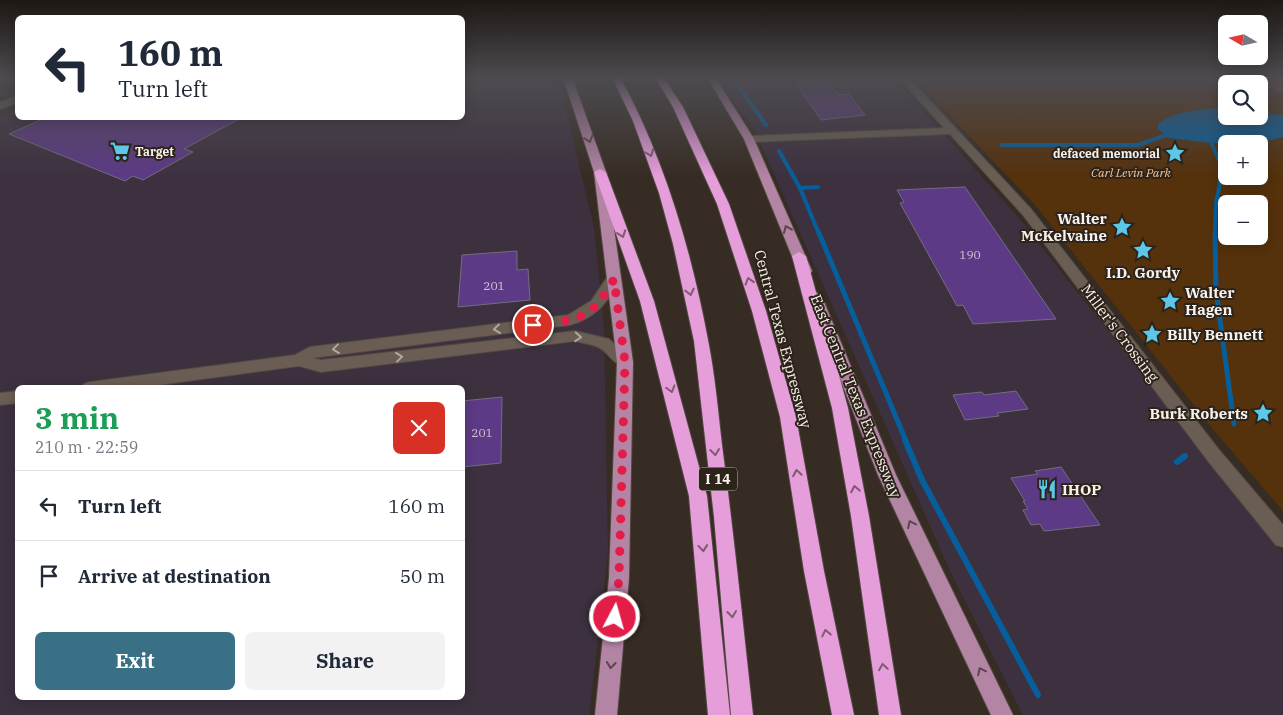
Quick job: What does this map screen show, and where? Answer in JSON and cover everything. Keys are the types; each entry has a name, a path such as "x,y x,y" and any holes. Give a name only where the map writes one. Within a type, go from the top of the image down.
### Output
{"highway":[{"name":"I 14","path":"632,110 665,193 679,244 701,341 723,516 742,715"},
{"name":"Central Texas Expressway","path":"678,110 722,204 759,311 788,417 814,571 843,715"},
{"path":"600,172 646,301 678,414 698,496 719,715"},
{"path":"799,256 840,408 860,516 890,715"}],"main road":[{"path":"580,110 600,172 625,362 619,578 606,715"},
{"name":"East Central Texas Expressway","path":"731,110 748,139 799,256 887,475 1002,715"}],"street":[{"name":"Miller's Crossing","path":"934,110 1027,212 1214,456 1283,539"},
{"path":"748,139 952,131"},
{"path":"299,360 310,352 570,320 589,313 602,300 614,279"},
{"path":"112,385 299,360 322,366 575,336 604,343 625,362"},
{"path":"0,399 15,397"}],"shaded area":[{"path":"15,110 15,120 465,120 465,110 566,110 594,228 604,327 608,554 589,715 0,715 0,116"},
{"path":"740,110 922,110 1018,217 1283,553 1283,715 1023,715 951,573 754,129"}],"green space":[{"name":"Carl Levin Park","path":"945,110 1218,110 1218,125 1268,125 1268,110 1283,110 1283,511 1212,428 1036,206"}],"water":[{"path":"1198,110 1218,110 1218,125 1268,125 1268,113 1283,115 1283,137 1268,140 1268,135 1218,135 1218,143 1168,138 1158,129 1158,124 1173,116"}],"building":[{"path":"814,110 861,110 865,115 821,120"},
{"name":"Target","path":"40,120 237,120 184,149 193,152 143,180 133,176 125,181 9,134"},
{"path":"965,187 1056,319 973,324 963,305 957,306 900,203 904,202 897,190"},
{"path":"517,251 517,270 528,269 530,300 458,307 462,255"},
{"path":"1016,391 1028,409 997,413 999,416 965,420 953,395 982,392 984,395"},
{"path":"502,397 501,463 465,467 465,401"},
{"name":"IHOP","path":"1061,467 1100,525 1044,531 1040,524 1031,525 1023,510 1028,509 1023,501 1025,501 1011,478 1038,474 1035,471"}],"waterway":[{"path":"756,110 766,125"},
{"path":"1002,145 1138,145 1169,134"},
{"path":"1211,136 1211,143 1221,164 1222,173 1216,203 1215,234"},
{"path":"779,151 800,188"},
{"path":"800,188 818,187"},
{"path":"800,188 819,234"},
{"path":"819,233 906,441"},
{"path":"1215,234 1216,290 1234,424"},
{"path":"905,440 922,480 1038,695"},
{"path":"1177,462 1185,456"}],"place":[{"name":"Target","path":"120,151"},
{"name":"defaced memorial","path":"1175,153"},
{"name":"Walter McKelvaine","path":"1122,227"},
{"name":"I.D. Gordy","path":"1143,250"},
{"name":"Walter Hagen","path":"1170,301"},
{"name":"Billy Bennett","path":"1152,334"},
{"name":"Burk Roberts","path":"1263,413"},
{"name":"IHOP","path":"1047,489"}],"route":[{"path":"533,325 570,320 589,313 602,300 614,279 625,362 619,578 615,617"}]}
